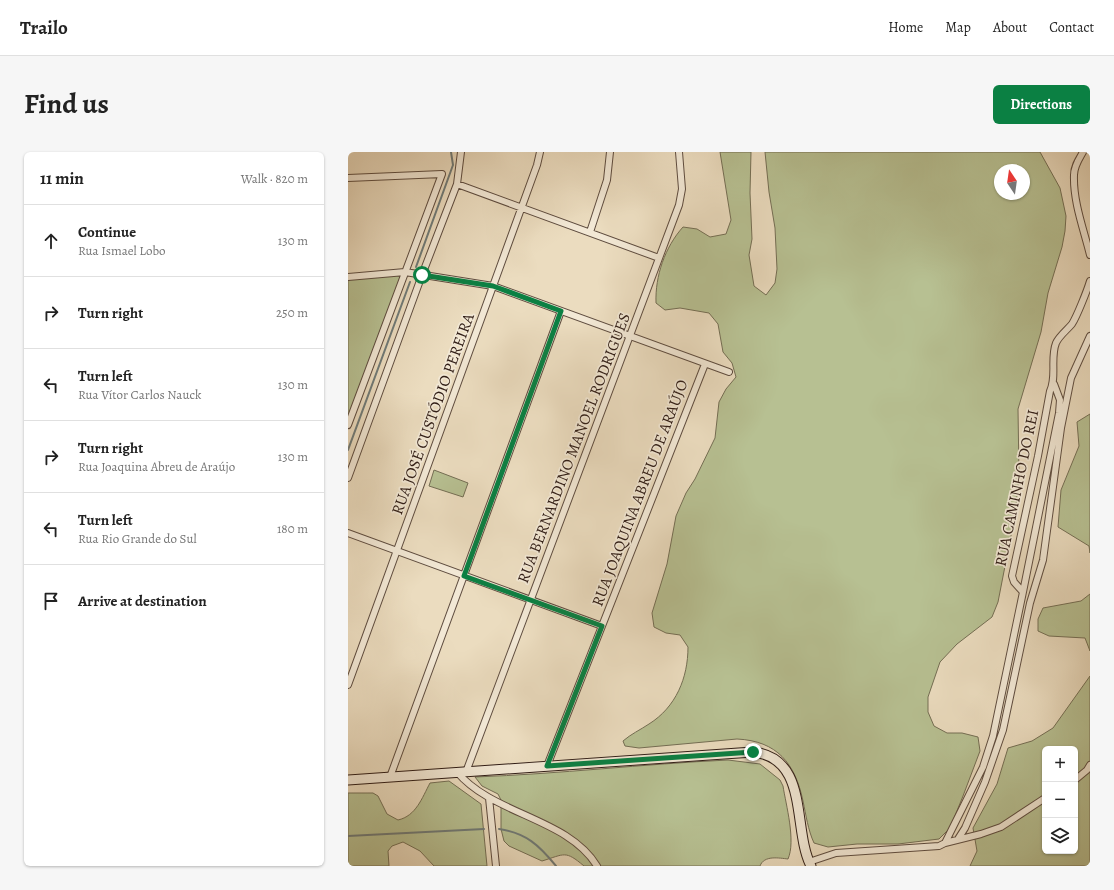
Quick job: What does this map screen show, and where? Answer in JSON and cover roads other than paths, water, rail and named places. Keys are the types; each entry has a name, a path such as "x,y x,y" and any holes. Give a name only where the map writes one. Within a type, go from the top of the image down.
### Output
{"street":[{"path":"348,478 457,184 461,152"},
{"name":"RUA JOSÉ CUSTÓDIO PEREIRA","path":"348,684 522,208 540,152"},
{"path":"590,232 607,180 610,152"},
{"path":"1083,152 1076,163 1074,175 1076,195 1090,255"},
{"name":"RUA BERNARDINO MANOEL RODRIGUES","path":"462,772 531,600 679,205 682,189 678,153"},
{"path":"348,178 442,174 404,272 348,425"},
{"path":"457,184 659,258"},
{"path":"348,277 404,272 493,286 728,372"},
{"name":"RUA CAMINHO DO REI","path":"1023,592 1014,582 1012,576 1038,456 1050,391 1054,384 1052,376 1056,342 1073,322 1090,281"},
{"path":"390,777 561,311"},
{"path":"958,838 965,828 983,788 1003,730 1028,610 1043,560 1061,428 1071,378 1090,336"},
{"name":"RUA JOAQUINA ABREU DE ARAÚJO","path":"547,766 706,364"},
{"path":"945,843 983,767 993,736 1059,413 1060,400 1054,384"},
{"path":"348,533 396,552 602,626"},
{"path":"348,780 753,752 766,754 775,759 789,777 797,798 803,840 810,864 836,854 933,848 958,838 981,834 1001,827 1042,800"},
{"path":"1078,778 1087,770 1090,765"},
{"path":"462,772 465,781 489,798 524,814 577,843 597,866"},
{"path":"489,798 496,866"}],"waterway":[{"path":"416,267 453,165 451,152"},
{"path":"348,450 410,282"},
{"path":"348,836 484,829"},
{"path":"499,829 509,831 531,841 538,846 556,866"}]}
